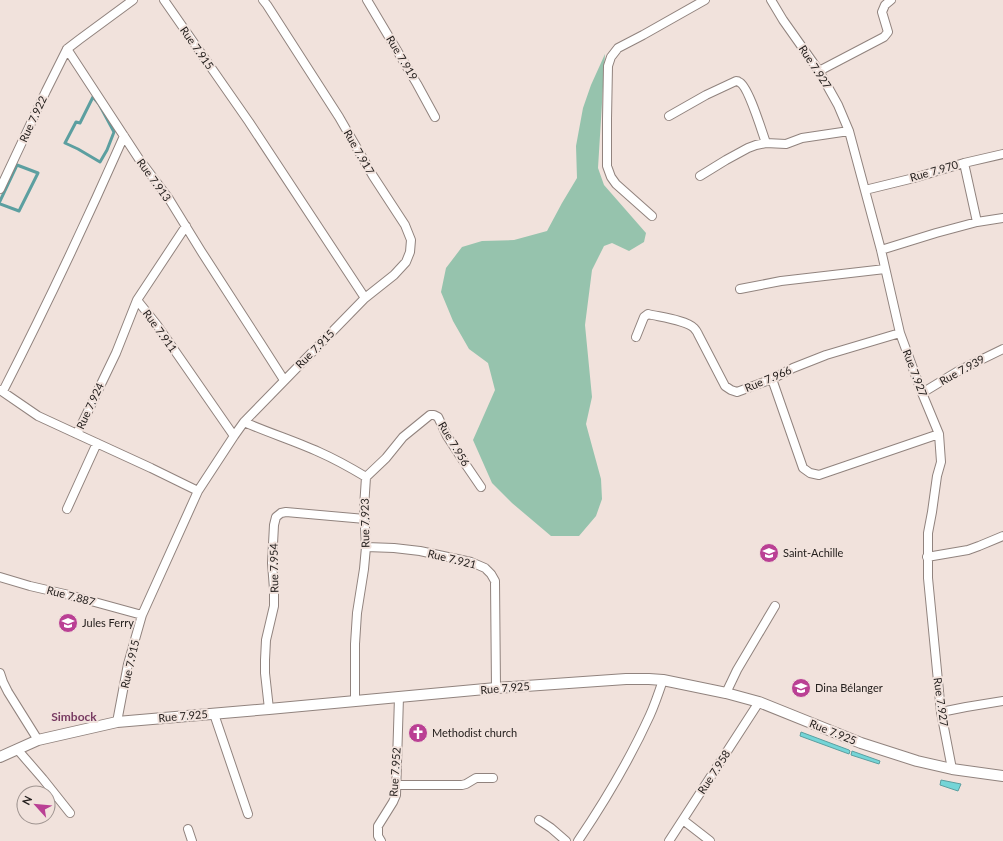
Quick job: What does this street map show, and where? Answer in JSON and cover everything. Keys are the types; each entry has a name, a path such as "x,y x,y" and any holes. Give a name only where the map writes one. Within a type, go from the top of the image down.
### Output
{"street":[{"path":"67,49 133,0"},
{"name":"Rue 7.915","path":"117,722 128,664 142,615 198,491 244,422 365,298 253,128 164,0"},
{"name":"Rue 7.917","path":"263,0 272,11 339,117 373,176 405,225 411,240 410,252 406,262 394,275 365,298"},
{"name":"Rue 7.919","path":"367,0 435,117"},
{"path":"652,216 616,184 611,177 607,166 608,66 611,57 618,48 705,0"},
{"name":"Rue 7.927","path":"771,0 783,20 819,71 838,105 849,131 881,250 900,334 939,434 941,462 937,476 928,533 927,557 929,600 941,712 952,769"},
{"path":"819,71 884,37 888,32 882,12 885,5 891,0"},
{"name":"Rue 7.913","path":"67,49 139,159 169,199 284,380"},
{"name":"Rue 7.922","path":"0,190 67,49"},
{"path":"669,116 706,95 736,81 740,82 756,111 766,143"},
{"path":"700,176 748,148 766,143 786,144 802,138 849,131"},
{"path":"77,434 38,416 2,391 34,331 124,136"},
{"name":"Rue 7.970","path":"865,190 1003,154"},
{"path":"964,163 977,222"},
{"path":"881,250 977,222 1003,218"},
{"name":"Rue 7.911","path":"186,226 137,300 157,325 234,436"},
{"path":"740,289 781,281 885,269"},
{"name":"Rue 7.924","path":"137,300 116,353 77,434 198,491"},
{"name":"Rue 7.966","path":"636,337 644,317 648,314 690,325 695,328 725,386 738,392 772,380 793,368 826,355 900,334"},
{"name":"Rue 7.939","path":"922,393 960,370 1003,349"},
{"path":"772,380 803,468 810,473 818,475 939,434"},
{"name":"Rue 7.956","path":"366,477 386,458 403,437 430,415 434,415 438,416 466,466 481,486"},
{"path":"244,422 318,451 366,477"},
{"path":"67,509 97,443"},
{"name":"Rue 7.923","path":"355,701 355,644 357,613 366,547 364,508 366,477"},
{"name":"Rue 7.954","path":"269,709 265,660 266,640 274,606 272,563 274,525 276,517 281,513 286,512 365,519"},
{"path":"927,557 968,550 1003,536"},
{"name":"Rue 7.921","path":"366,547 420,551 471,562 485,568 491,574 495,581 496,688"},
{"name":"Rue 7.887","path":"0,577 142,615"},
{"path":"726,693 737,670 775,606"},
{"path":"0,673 8,692 38,740"},
{"name":"Rue 7.925","path":"0,757 38,740 117,722 496,688 626,679 663,680 726,693 758,702 861,743 917,761 952,769 1003,776"},
{"path":"578,841 611,789 637,741 650,714 663,680"},
{"name":"Rue 7.952","path":"381,841 378,836 378,826 396,795 399,697"},
{"path":"941,712 1003,701"},
{"name":"Rue 7.958","path":"669,841 758,702"},
{"path":"214,714 248,814"},
{"path":"17,749 70,813"},
{"path":"396,785 462,785 476,778 493,778"},
{"path":"539,820 566,841"},
{"path":"683,820 710,841"},
{"path":"188,829 192,841"}],"green space":[{"path":"605,54 598,168 604,185 646,233 644,242 629,251 612,243 604,246 592,270 585,325 592,397 586,424 601,479 602,499 596,516 579,536 551,536 512,503 492,483 473,440 495,390 488,363 469,349 453,321 441,292 446,268 462,247 482,241 514,240 547,231 577,178 576,146 583,108 591,85"}],"water":[{"path":"801,732 849,750 849,754 800,736"},
{"path":"852,751 880,761 879,764 851,755"},
{"path":"941,780 961,784 958,791 940,785"}],"waterway":[{"path":"93,97 99,104 114,132 107,150 100,162 65,143 76,122 80,123 93,97"},
{"path":"0,201 17,165 38,173 19,211 0,204"}],"place":[{"name":"Saint-Achille","path":"769,553"},
{"name":"Jules Ferry","path":"68,623"},
{"name":"Dina Bélanger","path":"801,688"},
{"name":"Methodist church","path":"418,733"}],"district":[{"name":"Simbock","path":"74,717"}]}
